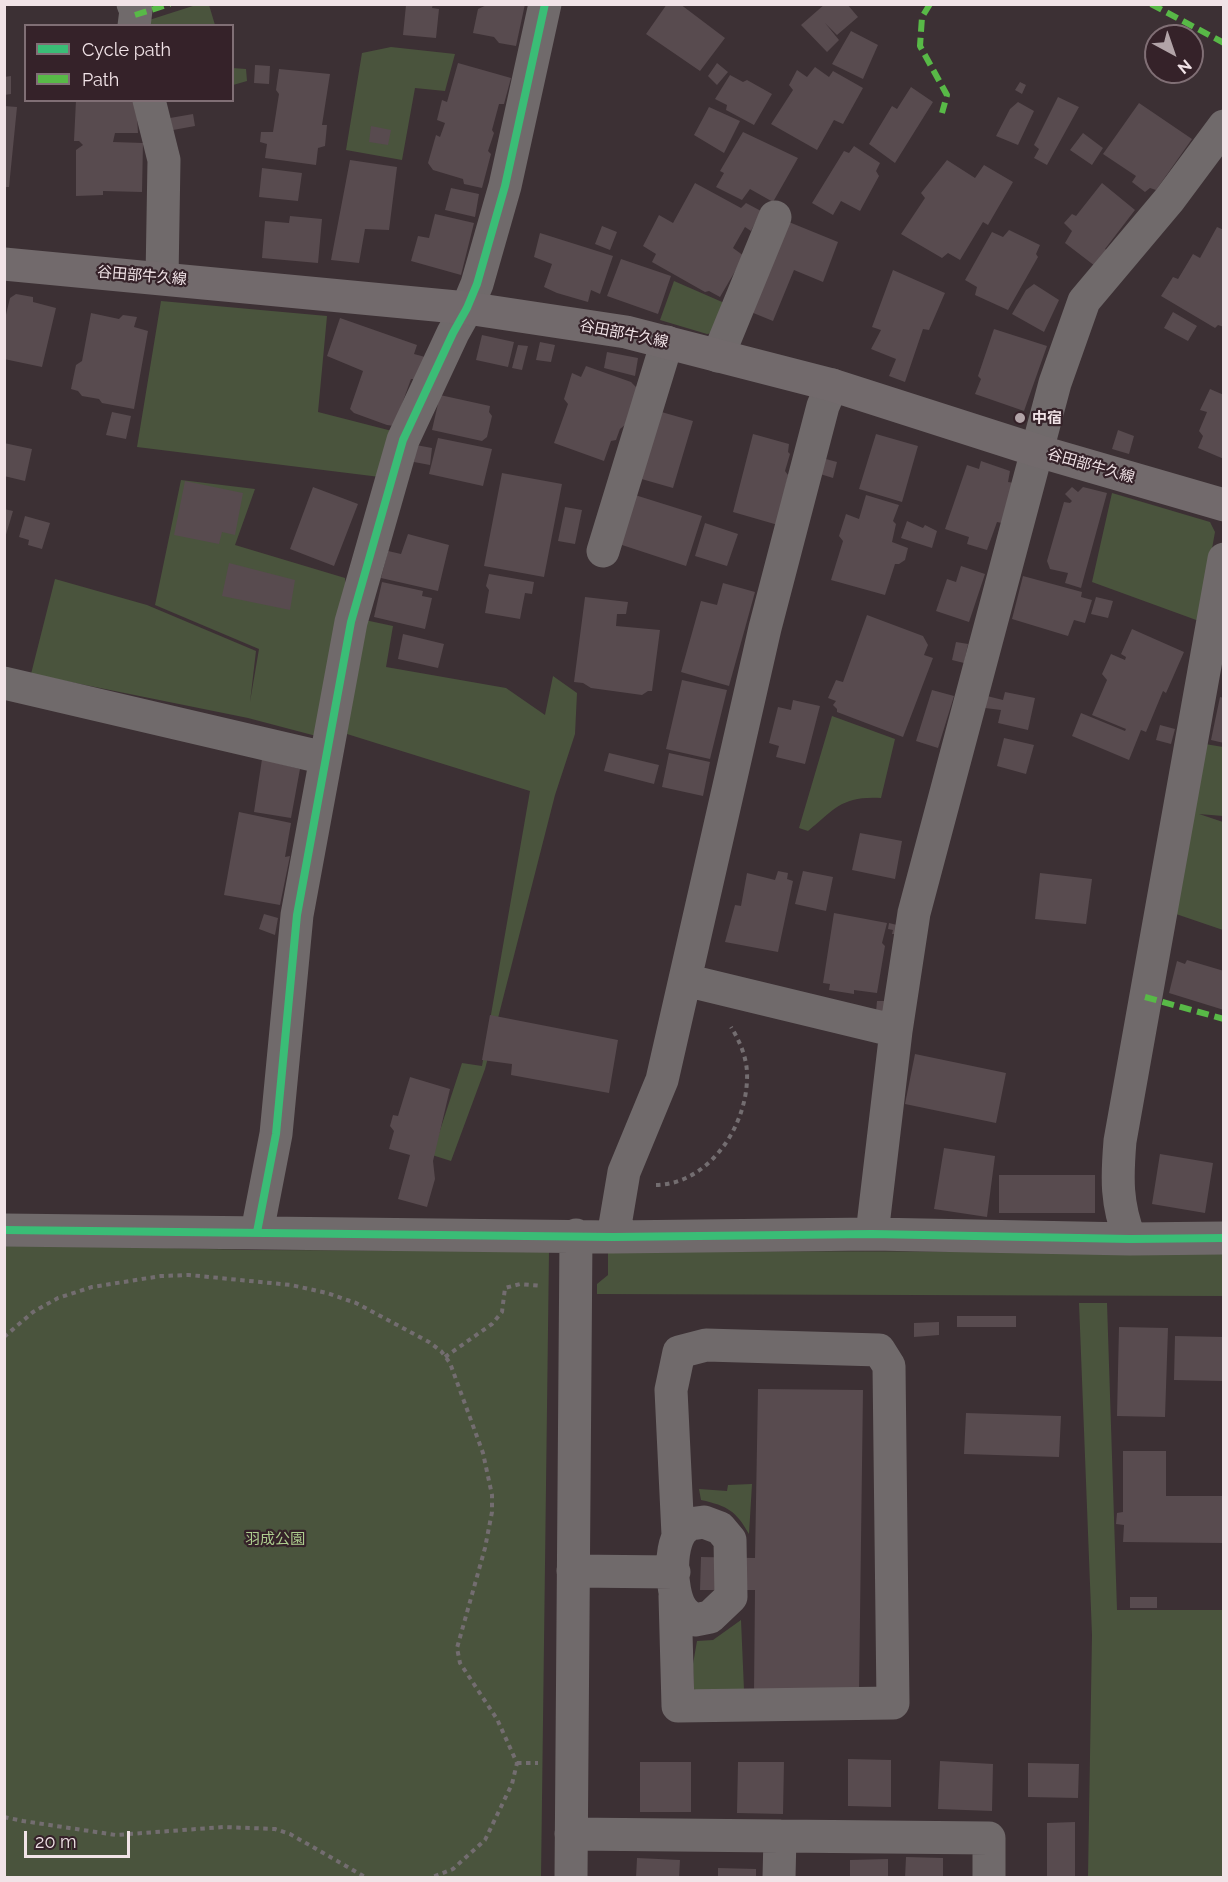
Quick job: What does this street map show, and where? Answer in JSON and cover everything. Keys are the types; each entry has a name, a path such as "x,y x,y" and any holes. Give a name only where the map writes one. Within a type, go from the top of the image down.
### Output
{"main road":[{"name":"谷田部牛久線","path":"4,264 467,308 626,332 832,385 1038,451 1224,506"}],"street":[{"path":"133,4 136,10 134,24"},
{"path":"257,1232 276,1134 297,915 351,622 403,441 477,284 505,186 545,4"},
{"path":"150,102 164,160 162,278"},
{"path":"872,1234 896,1031 914,913 1055,383 1084,301 1170,200 1224,126"},
{"path":"718,356 775,217"},
{"path":"603,551 667,342"},
{"path":"613,1237 624,1172 662,1080 695,983 765,628 823,406 832,385"},
{"path":"1130,1239 1118,1202 1117,1172 1120,1141 1224,559"},
{"path":"4,683 325,758"},
{"path":"695,983 896,1031"},
{"path":"4,1230 613,1237 872,1234 1224,1239"},
{"path":"571,1878 576,1235"},
{"path":"706,1345 879,1350 890,1366 893,1703 678,1706 674,1584 673,1552 678,1535 671,1390 679,1352 706,1345"},
{"path":"674,1584 682,1610 695,1620 710,1617 731,1597 730,1540 720,1528 704,1522 687,1525 678,1535"},
{"path":"573,1572 674,1584"},
{"path":"571,1834 989,1838 989,1878"},
{"path":"779,1878 780,1836"}],"path":[{"path":"622,1185 666,1185 695,1173 714,1157 732,1136 742,1110 747,1079 744,1052 735,1032 695,983"},
{"path":"4,1337 33,1312 58,1298 84,1290 161,1276 189,1275 291,1286 327,1293 356,1303 387,1318 429,1342 450,1363 483,1453 492,1495 492,1512 484,1548 457,1648 460,1663 497,1719 517,1763 512,1784 485,1840 453,1869 430,1878"},
{"path":"445,1357 492,1324 502,1312 505,1288 520,1284 543,1286"},
{"path":"517,1763 539,1763"},
{"path":"4,1817 116,1834 202,1828 275,1829 290,1834 367,1878"}],"green space":[{"path":"196,5 209,5 215,24 147,24 146,21"},
{"path":"391,47 455,54 445,91 415,88 402,160 346,150 362,53"},
{"path":"234,68 246,69 247,81 234,85"},
{"path":"674,281 729,305 718,332 707,334 660,320"},
{"path":"161,301 327,316 318,412 396,432 380,477 137,447"},
{"path":"181,480 255,489 235,545 345,578 346,591 320,737 248,718 31,674 55,579 147,605 256,651 250,702 259,649 155,605"},
{"path":"1112,493 1210,522 1215,532 1199,621 1092,582"},
{"path":"360,619 393,626 386,667 506,688 545,715 553,676 577,693 575,734 555,795 485,1069 451,1161 432,1155 462,1063 482,1066 530,791 347,734"},
{"path":"832,716 895,739 881,798 848,801 808,831 799,828"},
{"path":"1205,744 1223,747 1223,816 1199,814 1223,822 1223,930 1176,914"},
{"name":"羽成公園","path":"5,1244 249,1250 549,1251 541,1877 5,1878"},
{"path":"608,1251 1223,1252 1223,1296 597,1294 597,1284 608,1275"},
{"path":"1079,1303 1107,1303 1117,1610 1223,1610 1223,1877 1088,1877 1092,1635"},
{"path":"752,1484 749,1534 740,1520 725,1507 701,1500 699,1489 727,1491 728,1485"},
{"path":"741,1620 744,1690 703,1694 694,1689 693,1664 697,1641 713,1640"}],"building":[{"path":"415,4 433,4 432,8 439,9 436,38 403,35 406,5 415,6"},
{"path":"489,4 525,4 516,46 499,43 494,37 473,33 478,9"},
{"path":"667,4 680,4 725,38 700,71 646,34"},
{"path":"825,4 847,4 858,17 837,35 825,23 839,40 827,52 801,25"},
{"path":"851,31 878,45 863,79 832,64"},
{"path":"458,63 511,78 504,104 499,104 492,130 494,133 488,151 491,154 482,188 464,184 463,179 433,170 428,163 436,135 440,137 445,123 437,120 442,100 447,102"},
{"path":"717,63 728,72 717,85 708,76"},
{"path":"255,65 270,66 269,84 254,83"},
{"path":"815,67 829,77 833,71 863,88 843,124 834,120 817,150 771,124 793,90 789,85 797,70 807,77"},
{"path":"279,69 330,74 322,125 327,125 325,146 318,148 316,165 265,158 267,144 260,142 261,132 273,132 279,94 276,90"},
{"path":"730,75 743,82 747,80 772,94 754,125 726,110 727,105 715,99"},
{"path":"11,76 11,94 4,95 4,77"},
{"path":"1020,82 1026,85 1022,94 1015,90"},
{"path":"911,87 933,102 895,163 869,144 892,106 897,109"},
{"path":"1058,97 1079,107 1047,165 1034,158 1039,149 1034,145"},
{"path":"76,102 136,102 138,133 115,133 113,142 143,143 142,192 103,191 103,195 76,196 76,150 83,145 79,141 74,141"},
{"path":"1018,102 1034,111 1018,145 996,136 1010,109"},
{"path":"1139,103 1192,139 1156,190 1150,188 1145,192 1132,182 1136,176 1103,154"},
{"path":"4,106 17,107 9,187 4,187"},
{"path":"709,107 740,121 724,153 694,135"},
{"path":"193,114 195,126 173,130 170,118"},
{"path":"371,126 391,130 388,145 369,142"},
{"path":"743,132 798,158 773,202 750,189 742,200 716,187 724,173 720,171"},
{"path":"1083,133 1103,148 1092,165 1070,150"},
{"path":"854,146 880,163 876,171 879,176 860,211 841,201 833,215 812,203 844,151 849,153"},
{"path":"350,160 397,167 389,230 365,229 359,263 331,260"},
{"path":"947,160 975,178 984,165 1013,182 988,225 983,222 960,260 948,253 942,258 901,234 925,198 921,193"},
{"path":"262,168 302,173 298,201 259,197"},
{"path":"695,183 741,208 746,203 761,211 751,231 745,227 733,248 744,256 720,297 709,291 705,292 652,262 656,254 643,246 659,215 673,223"},
{"path":"1102,183 1135,210 1105,249 1108,251 1095,266 1065,243 1072,231 1064,223 1072,214 1076,216"},
{"path":"451,188 479,194 475,217 445,210"},
{"path":"435,214 474,223 461,275 411,261 418,236 429,238"},
{"path":"290,216 322,219 318,263 262,258 265,221 289,223"},
{"path":"784,220 838,242 823,282 794,270 773,321 746,310"},
{"path":"602,226 617,232 610,250 595,244"},
{"path":"1217,227 1224,230 1224,327 1218,325 1215,328 1161,296 1173,277 1178,279 1193,254 1200,258"},
{"path":"1009,230 1040,245 1036,254 1038,257 1008,310 975,295 977,287 965,280 992,232 1003,237"},
{"path":"540,233 613,256 600,294 591,290 588,302 544,287 552,264 534,257"},
{"path":"621,259 671,276 658,314 607,296"},
{"path":"893,270 945,293 929,330 923,329 905,382 889,376 896,359 871,349 881,330 872,327"},
{"path":"1034,284 1059,300 1044,332 1012,314 1026,290"},
{"path":"16,294 33,297 33,302 56,308 42,367 4,359 4,323 10,298"},
{"path":"1173,312 1197,326 1188,341 1164,328"},
{"path":"91,313 119,319 123,315 137,317 134,327 148,331 134,409 102,403 99,399 82,396 78,391 71,389 76,365 82,361"},
{"path":"340,318 417,345 414,354 425,357 417,379 411,379 394,426 354,413 350,409 363,371 327,356"},
{"path":"994,329 1047,346 1024,411 975,394 981,379 978,376"},
{"path":"482,335 514,342 508,367 476,360"},
{"path":"540,342 555,345 551,362 536,360"},
{"path":"518,345 528,346 522,370 512,368"},
{"path":"607,352 638,358 635,376 604,368"},
{"path":"586,366 631,382 637,388 625,425 620,429 616,440 611,441 604,461 554,443 568,404 564,399 572,373 581,377"},
{"path":"1210,389 1224,395 1224,459 1198,448 1203,436 1199,431 1207,412 1200,410"},
{"path":"440,395 490,406 489,412 492,416 487,437 482,441 432,430"},
{"path":"658,411 693,421 673,488 638,478"},
{"path":"112,412 131,416 126,439 106,435"},
{"path":"1118,430 1134,436 1129,454 1112,449"},
{"path":"753,434 789,444 790,454 785,471 788,475 778,525 733,512"},
{"path":"876,434 918,446 902,502 859,489"},
{"path":"438,438 492,449 483,486 429,474"},
{"path":"4,443 32,449 25,481 4,476"},
{"path":"416,445 432,448 430,465 414,462"},
{"path":"822,458 837,462 833,478 817,473"},
{"path":"981,461 1010,471 1008,482 1014,483 1002,523 997,522 987,550 967,544 969,537 945,529 967,465 979,469"},
{"path":"502,473 562,484 544,577 484,566"},
{"path":"185,481 243,493 235,535 222,532 219,544 174,535"},
{"path":"313,487 358,504 334,566 290,549"},
{"path":"1072,487 1078,492 1083,487 1107,493 1081,588 1065,583 1068,573 1050,569 1047,561 1064,502 1072,501 1065,494"},
{"path":"635,495 702,516 686,566 619,544"},
{"path":"866,495 899,505 893,521 896,524 892,542 908,548 905,560 895,564 885,595 831,580 843,541 839,536 846,514 859,519"},
{"path":"565,507 582,510 575,544 558,541"},
{"path":"4,509 13,511 5,538 4,538"},
{"path":"25,516 50,523 42,549 28,545 29,540 19,537"},
{"path":"907,521 923,528 925,525 937,531 932,548 901,538"},
{"path":"705,523 738,534 727,566 695,556"},
{"path":"408,534 449,545 438,591 381,578 388,551 401,554"},
{"path":"229,563 295,580 290,610 222,596"},
{"path":"961,566 985,574 969,622 936,611 947,579 956,582"},
{"path":"489,574 534,582 532,594 525,593 520,619 485,613"},
{"path":"1023,576 1082,592 1081,597 1092,600 1085,623 1074,620 1068,636 1012,619"},
{"path":"382,582 423,591 422,596 432,598 425,629 374,617"},
{"path":"723,583 755,592 729,686 681,672 701,601 717,605"},
{"path":"585,597 628,602 626,614 617,614 616,626 660,630 652,691 642,695 591,688 583,683 574,682"},
{"path":"1096,597 1113,601 1108,618 1091,614"},
{"path":"867,615 923,636 928,645 924,655 933,658 903,737 837,712 833,705 836,701 828,698 836,680 843,682"},
{"path":"1132,629 1184,652 1166,693 1163,691 1146,732 1141,730 1129,760 1072,736 1081,713 1125,731 1126,729 1092,715 1107,680 1102,674 1111,654 1125,660 1126,657 1121,654"},
{"path":"403,634 444,644 438,668 398,659"},
{"path":"956,642 968,644 964,663 952,660"},
{"path":"682,680 727,690 710,759 666,749"},
{"path":"932,690 954,696 938,748 916,741"},
{"path":"1005,692 1035,698 1028,730 998,723 1001,710 985,708 987,696 1003,700"},
{"path":"1220,697 1224,698 1224,743 1211,740"},
{"path":"793,700 820,706 805,764 776,757 779,746 769,743 778,707 791,710"},
{"path":"1160,725 1175,729 1171,744 1156,740"},
{"path":"1004,738 1034,745 1026,774 997,766"},
{"path":"609,753 659,765 654,784 604,771"},
{"path":"669,753 710,762 703,796 662,787"},
{"path":"262,759 300,769 291,818 254,812"},
{"path":"239,812 291,823 285,857 290,856 280,905 224,895"},
{"path":"860,833 902,841 895,879 852,870"},
{"path":"778,871 788,873 787,879 793,881 778,952 725,942 735,905 741,906 747,873 775,880"},
{"path":"803,871 833,877 826,911 795,904"},
{"path":"1040,873 1092,879 1086,924 1035,919"},
{"path":"834,913 887,923 882,943 885,946 877,993 854,990 854,994 829,990 830,984 823,983"},
{"path":"264,914 278,918 275,935 259,929"},
{"path":"889,923 897,925 896,934 892,934 893,930 888,929"},
{"path":"1187,960 1224,971 1224,1010 1169,993 1177,961 1185,964"},
{"path":"877,1001 885,1001 884,1013 876,1012"},
{"path":"490,1015 618,1040 609,1093 511,1075 512,1064 482,1060"},
{"path":"915,1054 1006,1073 996,1123 905,1104"},
{"path":"410,1077 450,1089 433,1161 435,1179 427,1207 398,1199 410,1155 389,1149 394,1131 390,1126 393,1115 398,1116"},
{"path":"944,1148 995,1156 987,1217 934,1209"},
{"path":"1160,1154 1213,1163 1205,1213 1152,1204"},
{"path":"999,1175 1095,1175 1095,1213 999,1213"},
{"path":"957,1316 1016,1316 1016,1327 957,1327"},
{"path":"939,1322 939,1335 914,1337 914,1323"},
{"path":"1119,1327 1168,1328 1165,1417 1117,1416"},
{"path":"1175,1336 1224,1337 1224,1381 1174,1380"},
{"path":"758,1389 863,1390 859,1693 754,1692 755,1590 700,1590 701,1557 755,1558"},
{"path":"966,1413 1061,1416 1059,1457 964,1454"},
{"path":"1123,1451 1166,1451 1166,1496 1224,1496 1224,1543 1123,1542 1124,1525 1116,1524 1117,1513 1123,1512"},
{"path":"1130,1597 1157,1597 1157,1608 1130,1608"},
{"path":"848,1759 891,1760 891,1807 848,1806"},
{"path":"940,1761 993,1764 992,1811 938,1809"},
{"path":"640,1762 691,1762 691,1812 640,1812"},
{"path":"738,1762 784,1762 783,1814 737,1813"},
{"path":"1028,1763 1079,1764 1078,1798 1028,1797"},
{"path":"1075,1822 1075,1878 1047,1878 1047,1823"},
{"path":"906,1857 943,1858 943,1878 905,1878"},
{"path":"637,1858 680,1860 679,1878 636,1878"},
{"path":"888,1859 888,1878 850,1878 850,1860"},
{"path":"718,1868 756,1869 756,1878 718,1878"}],"marked path":[{"path":"135,15 170,4"},
{"path":"930,4 922,17 920,46 947,95 942,113"},
{"path":"1151,4 1224,43"},
{"path":"1145,997 1224,1019"}],"cycle path":[{"path":"257,1232 276,1134 297,915 351,622 403,440 477,284 505,186 545,4"},
{"path":"4,1230 613,1237 872,1234 1130,1239 1224,1238"}],"place":[{"name":"中宿","path":"1020,418"}]}
